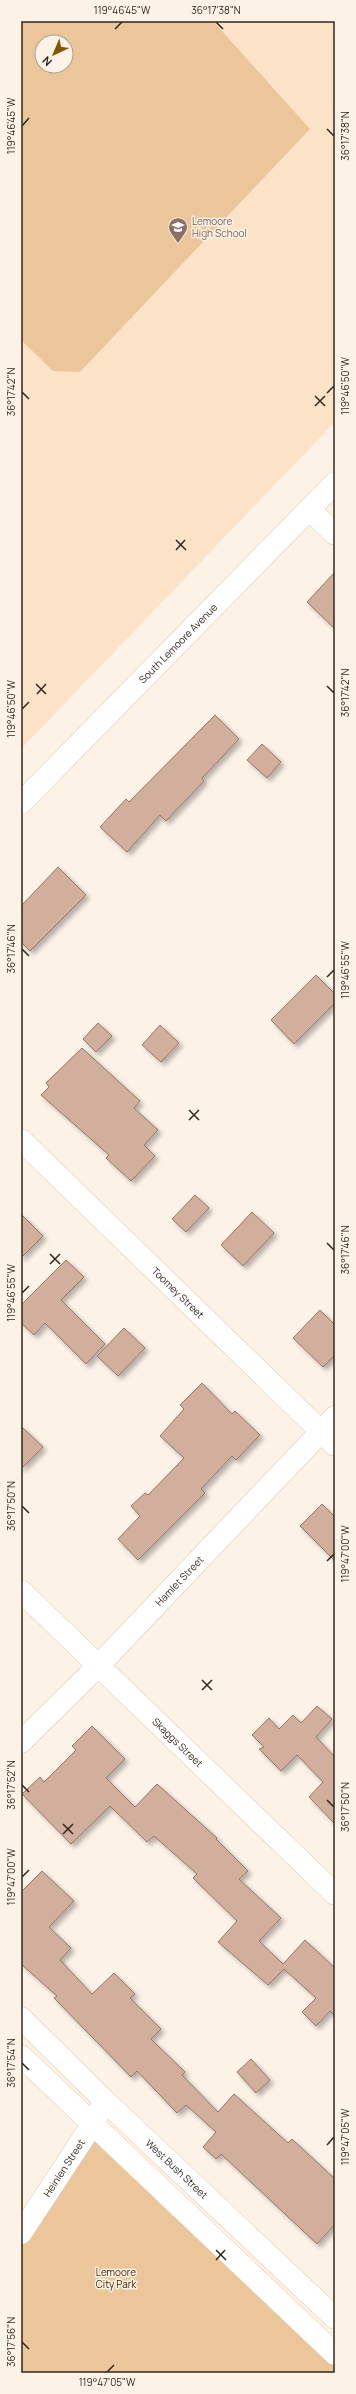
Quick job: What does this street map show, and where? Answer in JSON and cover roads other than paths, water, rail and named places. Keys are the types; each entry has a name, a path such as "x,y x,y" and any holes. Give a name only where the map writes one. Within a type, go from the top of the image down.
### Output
{"street":[{"name":"South Lemoore Avenue","path":"21,803 335,483"},
{"path":"309,509 335,534"},
{"name":"Toomey Street","path":"21,1140 330,1431"},
{"name":"Hamlet Street","path":"21,1742 330,1431"},
{"name":"Skaggs Street","path":"21,1591 335,1894"},
{"name":"West Bush Street","path":"21,2018 105,2101 335,2318"},
{"path":"21,2056 335,2354"},
{"name":"Heinlen Street","path":"21,2233 92,2125 105,2101"}],"place":[{"name":"Lemoore High School","path":"178,244"}],"park label":[{"name":"Lemoore City Park","path":"116,2278"}]}
